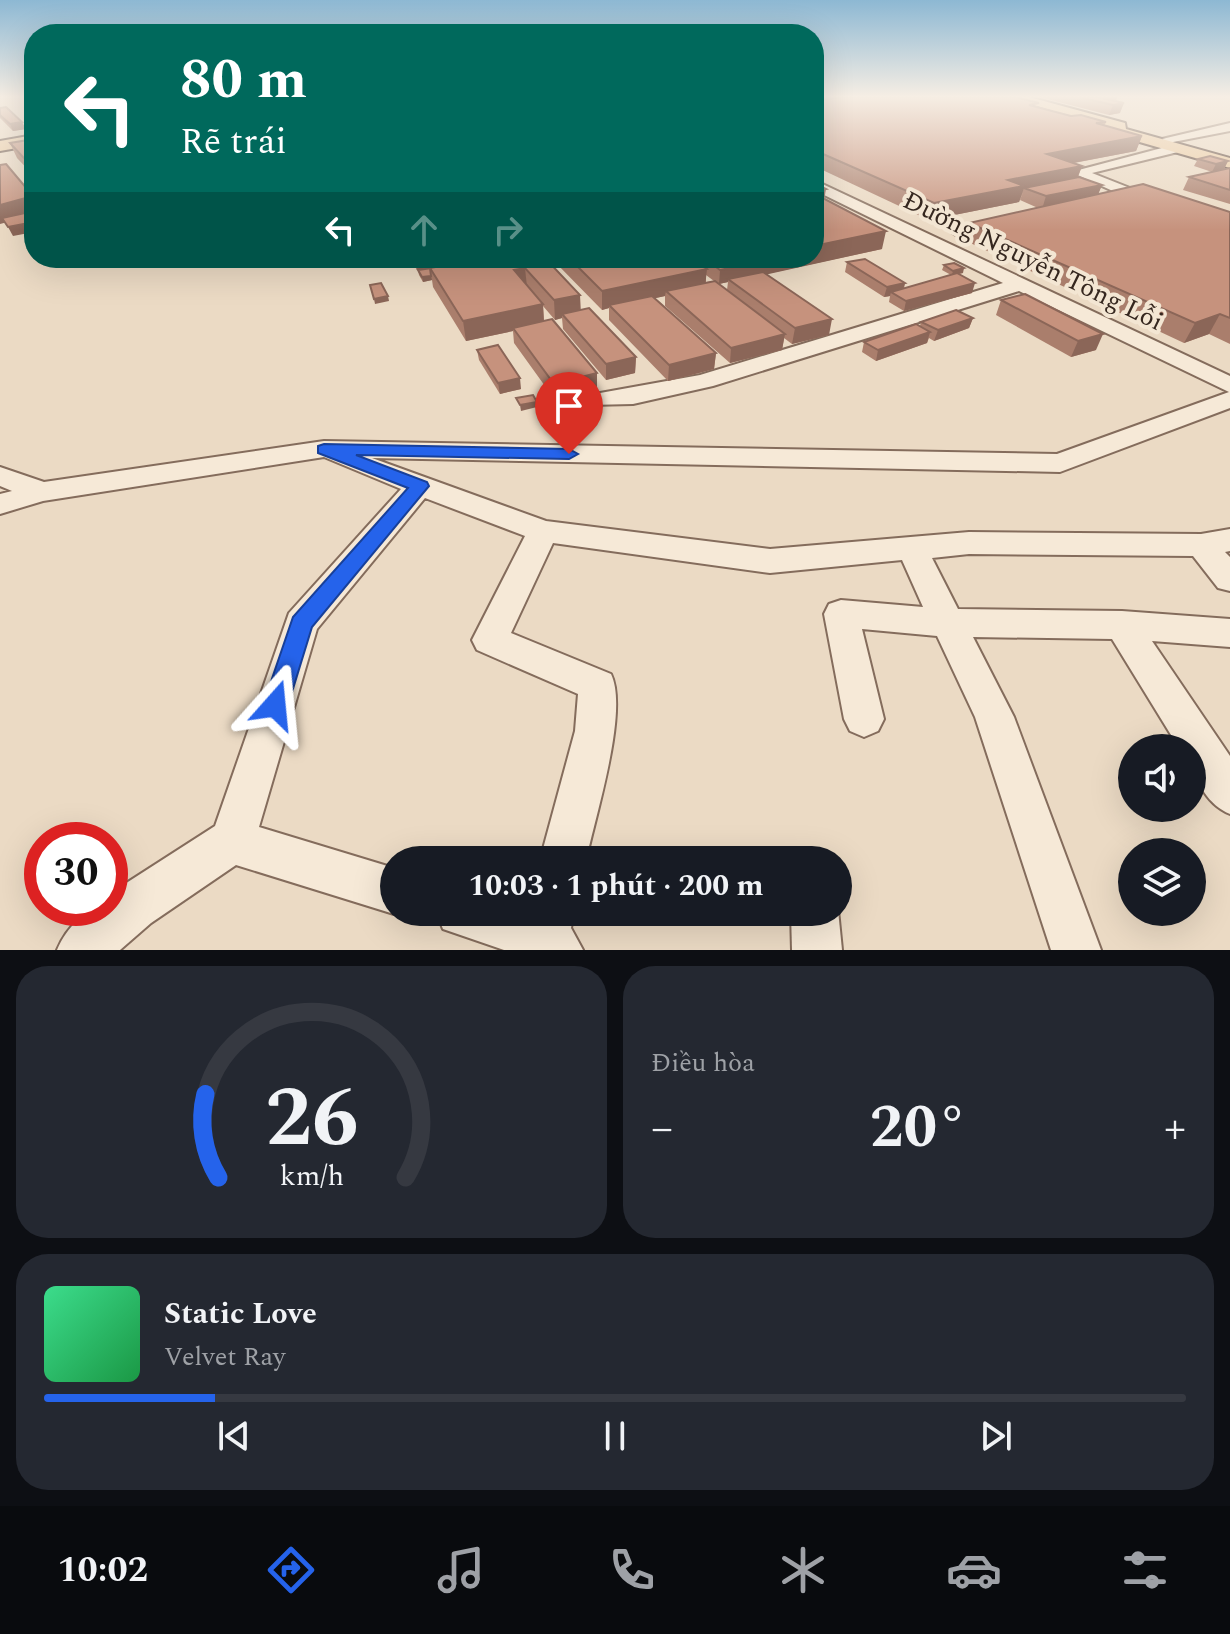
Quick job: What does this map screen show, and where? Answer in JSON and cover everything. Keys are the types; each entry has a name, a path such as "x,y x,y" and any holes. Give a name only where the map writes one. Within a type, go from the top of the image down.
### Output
{"main road":[{"path":"1163,141 1230,156"},
{"path":"1164,141 1230,163"},
{"path":"0,146 24,142"}],"street":[{"path":"1081,205 1130,194 1078,173 1081,170 1181,141"},
{"name":"Đường Nguyễn Tông Lỗi","path":"824,189 1230,385"},
{"path":"961,233 1021,219"},
{"path":"598,400 633,397 705,381 1020,284"},
{"path":"0,504 42,492 324,449 1060,463 1230,399"},
{"path":"324,449 543,531 770,561 969,543 1215,543 1230,579"},
{"path":"0,476 42,492"},
{"path":"82,950 134,906 232,841 301,623 420,486"},
{"path":"543,531 490,640 598,685 595,731 566,846"},
{"path":"912,548 994,717 1076,950"},
{"path":"864,719 841,614 948,623 1122,625 1230,633"},
{"path":"1122,625 1230,793"},
{"path":"232,841 380,887"},
{"path":"521,926 551,933"},
{"path":"816,926 817,950"}],"building":[{"path":"24,141 24,158 10,143"},
{"path":"824,141 1114,141 1047,154 1082,166 1008,180 1024,186 934,203 824,154"},
{"path":"1210,156 1228,161 1216,164 1198,159"},
{"path":"6,164 24,185 24,198 0,205 0,165"},
{"path":"1230,168 1230,190 1189,177"},
{"path":"1079,177 1102,185 1046,196 1024,188"},
{"path":"1143,184 1230,212 1230,318 1220,314 1195,323 969,223"},
{"path":"824,199 886,231 824,244"},
{"path":"24,213 24,224 8,227 2,218"},
{"path":"865,259 905,283 887,287 847,262"},
{"path":"954,263 964,268 953,271 944,265"},
{"path":"430,268 525,268 514,270 543,304 463,321"},
{"path":"430,268 431,276 422,277 418,270"},
{"path":"525,268 554,268 580,295 554,300"},
{"path":"579,268 707,269 602,291"},
{"path":"763,272 832,319 795,328 728,279"},
{"path":"957,273 975,283 906,301 891,292"},
{"path":"715,281 785,334 731,348 666,291"},
{"path":"381,283 388,296 374,299 370,285"},
{"path":"1025,294 1103,334 1078,341 1001,300"},
{"path":"652,296 716,353 669,365 609,305"},
{"path":"589,308 636,357 606,364 562,314"},
{"path":"956,310 973,318 938,330 921,322"},
{"path":"552,319 597,373 554,384 513,328"},
{"path":"916,324 930,332 878,350 864,342"},
{"path":"498,345 520,378 498,383 477,350"},
{"path":"533,395 537,402 520,405 516,398"}],"route":[{"path":"275,705 301,623 420,486 324,449 569,454"}]}
